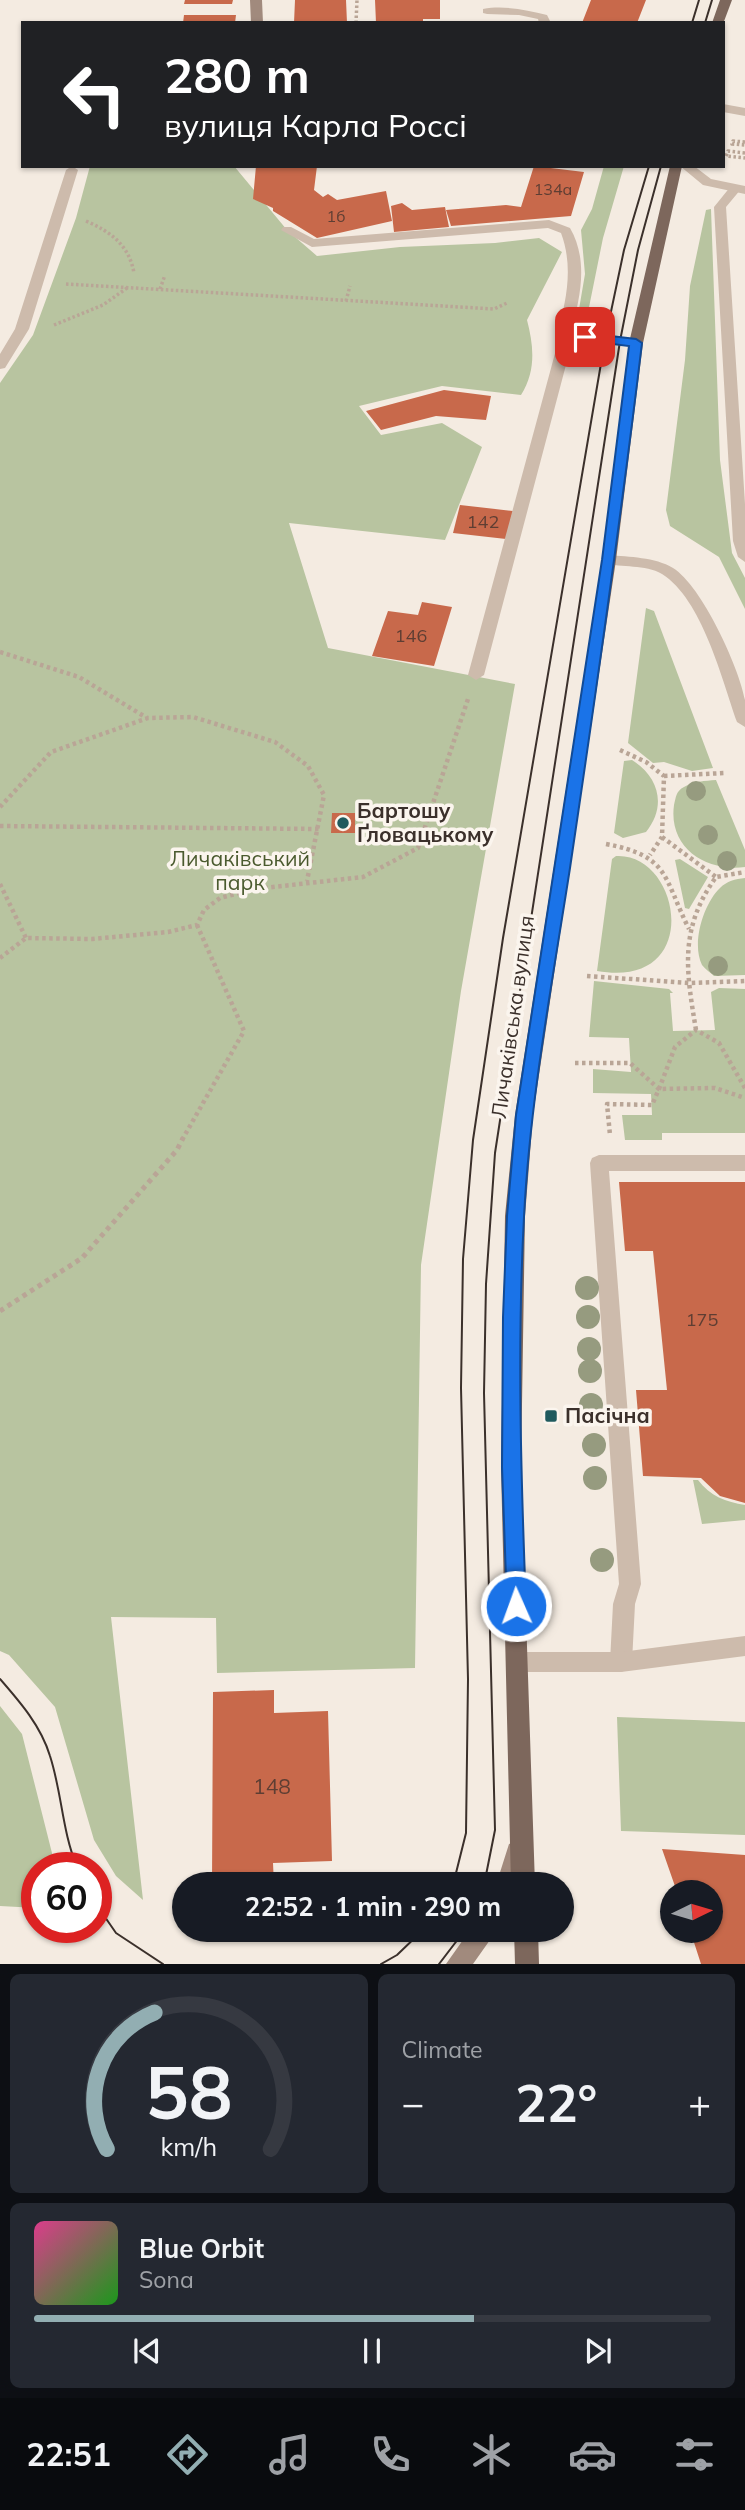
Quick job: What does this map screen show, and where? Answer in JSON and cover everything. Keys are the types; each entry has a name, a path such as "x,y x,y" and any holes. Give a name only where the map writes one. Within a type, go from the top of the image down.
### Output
{"main road":[{"path":"256,0 257,21"},
{"path":"719,21 726,0"},
{"name":"Личаківська вулиця","path":"522,1872 519,1662 511,1467 515,1216 524,1115 609,560 636,343 676,168"},
{"path":"512,1872 521,1839"},
{"path":"458,1964 475,1942"},
{"path":"526,1942 527,1964"}],"street":[{"path":"478,0 488,17 519,12 543,17 544,21"},
{"path":"725,108 745,112"},
{"path":"689,168 707,182 740,190"},
{"path":"0,365 20,333 72,170"},
{"path":"740,190 720,207 740,541 745,557"},
{"path":"287,230 312,243 549,224 566,231 575,261 575,292 565,346 476,675"},
{"path":"565,335 636,343"},
{"path":"609,560 650,565 668,572 691,593 705,619 745,722"},
{"path":"621,1662 624,1604 630,1584 599,1163 745,1163"},
{"path":"519,1662 621,1662 745,1646"}],"path":[{"path":"356,21 357,0"},
{"path":"58,215 85,221 117,238 128,250 135,273"},
{"path":"160,289 165,275"},
{"path":"37,282 494,309 507,303"},
{"path":"346,301 350,286"},
{"path":"20,333 44,328 88,312 128,287"},
{"path":"0,652 79,677 148,718"},
{"path":"0,1311 82,1258 177,1150 244,1031 197,925 204,910 220,898 255,889 307,881 363,877 418,848 476,675"},
{"path":"0,807 51,752 148,718 193,717 275,742 308,766 324,795 307,881"},
{"path":"620,750 646,762 664,776 724,773"},
{"path":"650,855 662,837 664,776"},
{"path":"0,826 206,826 319,830"},
{"path":"662,837 716,877 745,872"},
{"path":"606,844 629,847 650,855 666,874 689,930"},
{"path":"696,1030 689,983 689,930 695,910 716,877"},
{"path":"0,884 26,938"},
{"path":"0,958 26,938 92,939 168,932 197,925"},
{"path":"587,975 689,983 745,981"},
{"path":"696,1030 719,1043 745,1088"},
{"path":"610,1137 607,1104 652,1105 675,1047 696,1030"},
{"path":"575,1063 630,1063 659,1089 691,1087 736,1092 745,1098"}],"green space":[{"name":"Личаківський парк","path":"89,168 236,168 287,230 317,256 400,247 495,243 539,238 562,252 527,320 532,359 529,377 521,395 442,386 359,406 381,435 442,423 482,447 445,540 289,523 328,648 515,684 461,991 421,1265 415,1668 217,1673 216,1618 111,1617 143,1900 116,1876 112,1869 112,1852 101,1852 94,1840 55,1707 9,1655 0,1651 0,383 33,335 76,218"},
{"path":"603,168 623,168 603,238 584,332 576,327 585,274 581,230 592,209"},
{"path":"711,209 720,460 732,553 745,578 745,609 719,557 670,526 666,510 685,360 690,286 706,210"},
{"path":"646,608 654,611 713,768 692,771 664,762 653,763 628,743"},
{"path":"632,760 654,783 658,802 653,822 646,832 623,838 614,833 624,761"},
{"path":"716,780 745,850 745,867 731,868 704,861 684,845 677,834 674,805 678,792 692,784"},
{"path":"616,856 638,861 656,875 667,896 671,919 668,942 655,960 631,971 597,971 612,859"},
{"path":"680,859 708,877 689,909 685,908 675,860"},
{"path":"745,878 745,975 714,976 702,965 699,956 699,935 704,913 720,888 731,881"},
{"path":"594,981 669,989 673,993 670,993 673,1031 715,1030 711,992 719,988 745,989 745,1133 662,1133 662,1140 625,1140 622,1115 652,1115 651,1094 593,1093 593,1069 631,1072 629,1038 589,1037"},
{"path":"693,1480 698,1480 719,1497 745,1505 745,1520 702,1524"},
{"path":"0,1706 22,1734 52,1852 21,1852 21,1907 0,1906"},
{"path":"617,1717 745,1722 745,1835 621,1831"}],"building":[{"path":"185,0 233,0 232,4 184,4"},
{"path":"295,0 346,0 347,21 294,21"},
{"path":"375,0 440,0 440,19 376,21"},
{"path":"591,0 646,0 638,21 583,21"},
{"path":"184,15 236,15 235,21 183,21"},
{"path":"256,168 317,168 314,190 323,197 328,194 337,200 386,191 392,221 317,238 273,211 273,208 253,199"},
{"path":"533,168 584,172 571,216 451,226 446,210 506,205 521,207"},
{"path":"402,203 412,210 445,207 449,227 394,232 391,206"},
{"path":"444,390 491,396 486,420 436,416 381,430 366,411"},
{"path":"460,505 513,511 506,539 453,533"},
{"path":"422,602 452,607 434,666 372,656 388,611 418,615"},
{"name":"Бартошу Ґловацькому","path":"332,813 355,813 355,833 331,833"},
{"path":"619,1182 745,1182 745,1503 720,1496 701,1478 643,1476 636,1390 667,1390 653,1251 625,1251"},
{"path":"274,1690 274,1713 328,1711 332,1861 273,1863 273,1872 212,1872 213,1692"},
{"path":"662,1849 745,1855 745,1964 701,1964 694,1943 723,1943 723,1880 673,1880"}],"tram line":[{"path":"693,21 699,0"},
{"path":"706,21 712,0"},
{"path":"456,1872 466,1833 468,1679 461,1388 463,1259 473,1140 503,938 605,340 624,250 648,168"},
{"path":"487,1872 495,1830 484,1393 486,1284 495,1153 620,341 638,250 660,168"},
{"path":"0,1679 29,1715 46,1745 72,1852"},
{"path":"112,1927 116,1933 163,1964"},
{"path":"381,1964 397,1955 411,1942"},
{"path":"439,1964 456,1942"}],"place":[{"name":"Бартошу Ґловацькому","path":"343,823"},
{"name":"Пасічна","path":"551,1416"}],"route":[{"path":"516,1606 511,1467 512,1317 515,1216 524,1115 609,560 636,343 585,337"}]}
